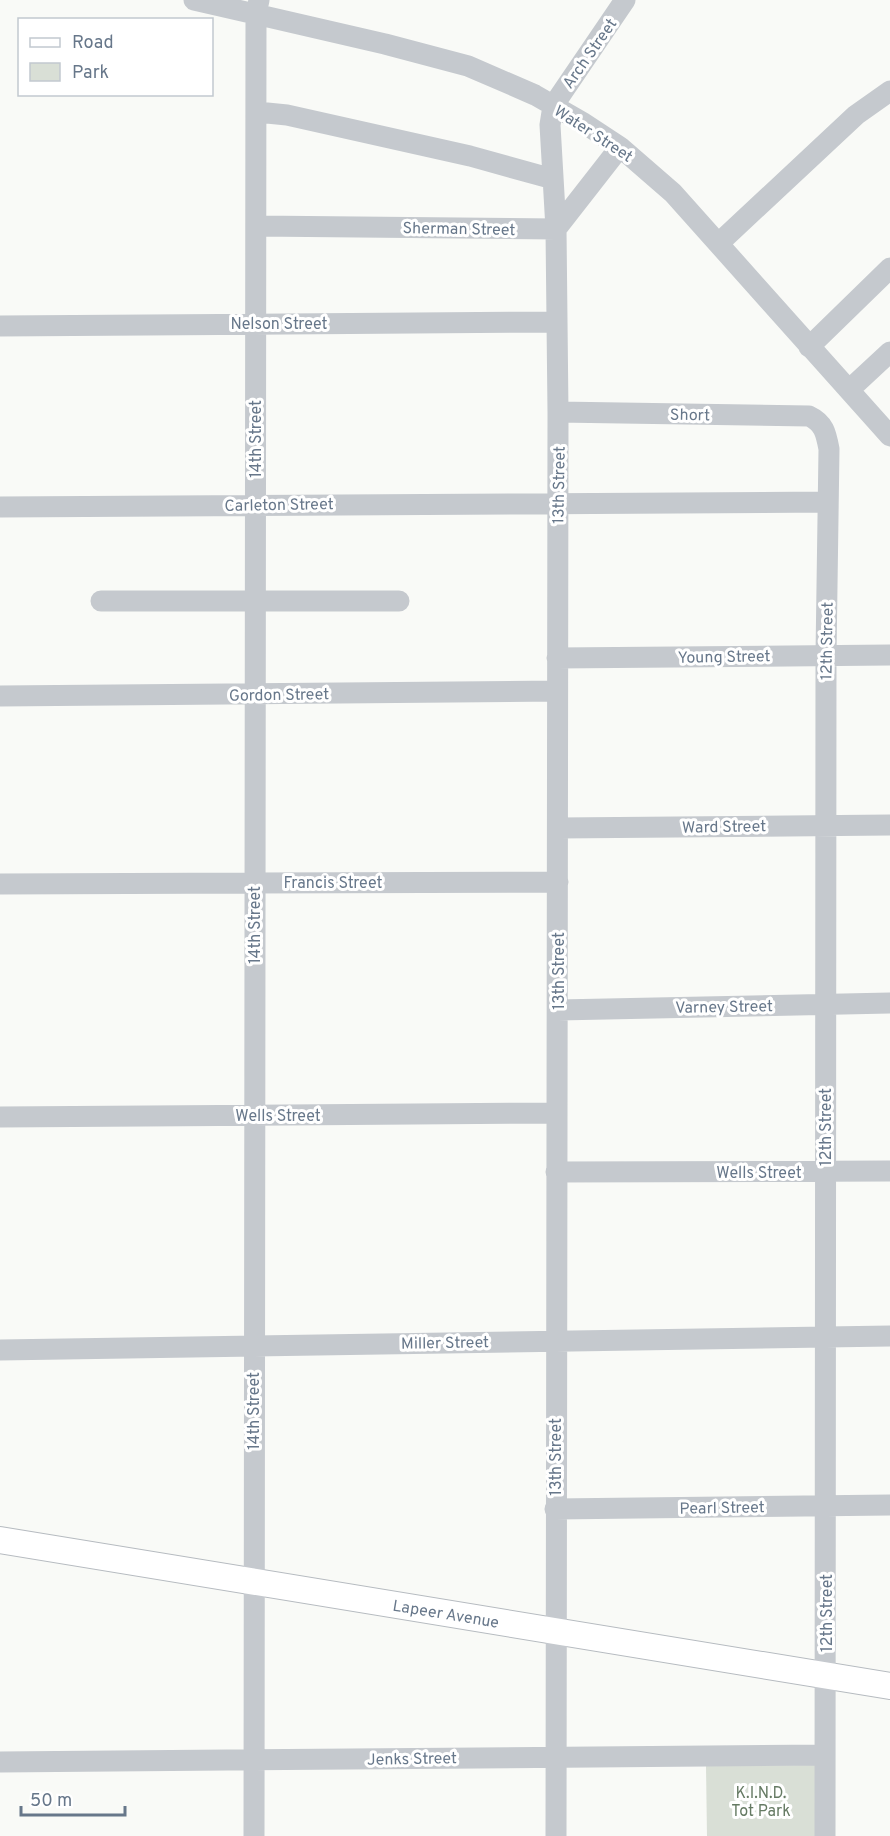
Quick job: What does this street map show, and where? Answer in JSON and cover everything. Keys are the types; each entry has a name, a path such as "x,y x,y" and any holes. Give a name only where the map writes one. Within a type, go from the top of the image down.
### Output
{"main road":[{"name":"Lapeer Avenue","path":"0,1540 890,1686"}],"street":[{"name":"Water Street","path":"194,0 258,7 468,66 553,106 620,147 673,193 890,436"},
{"name":"Arch Street","path":"553,106 625,0"},
{"name":"14th Street","path":"254,1836 254,505 258,7"},
{"path":"719,243 856,115 890,91"},
{"name":"13th Street","path":"553,106 550,125 556,229 559,828 555,1340 556,1836"},
{"path":"257,112 287,115 470,156 553,179"},
{"path":"556,229 620,147"},
{"name":"Sherman Street","path":"257,226 556,229"},
{"path":"809,347 890,268"},
{"name":"Nelson Street","path":"0,326 557,321"},
{"path":"849,390 890,352"},
{"name":"Short","path":"558,412 809,416 820,420"},
{"name":"12th Street","path":"820,420 829,448 826,655 825,1836"},
{"name":"Carleton Street","path":"0,507 557,501 828,502"},
{"path":"101,601 399,601"},
{"name":"Young Street","path":"558,658 890,655"},
{"name":"Gordon Street","path":"0,696 557,691"},
{"name":"Ward Street","path":"559,828 890,825"},
{"name":"Francis Street","path":"0,884 558,882"},
{"name":"Varney Street","path":"558,1010 890,1003"},
{"name":"Wells Street","path":"0,1117 556,1113"},
{"name":"Wells Street","path":"556,1172 890,1171"},
{"name":"Miller Street","path":"0,1350 890,1336"},
{"name":"Pearl Street","path":"555,1509 890,1505"},
{"name":"Jenks Street","path":"0,1762 825,1755"}],"green space":[{"name":"K.I.N.D. Tot Park","path":"815,1765 815,1836 707,1836 706,1766"}]}
